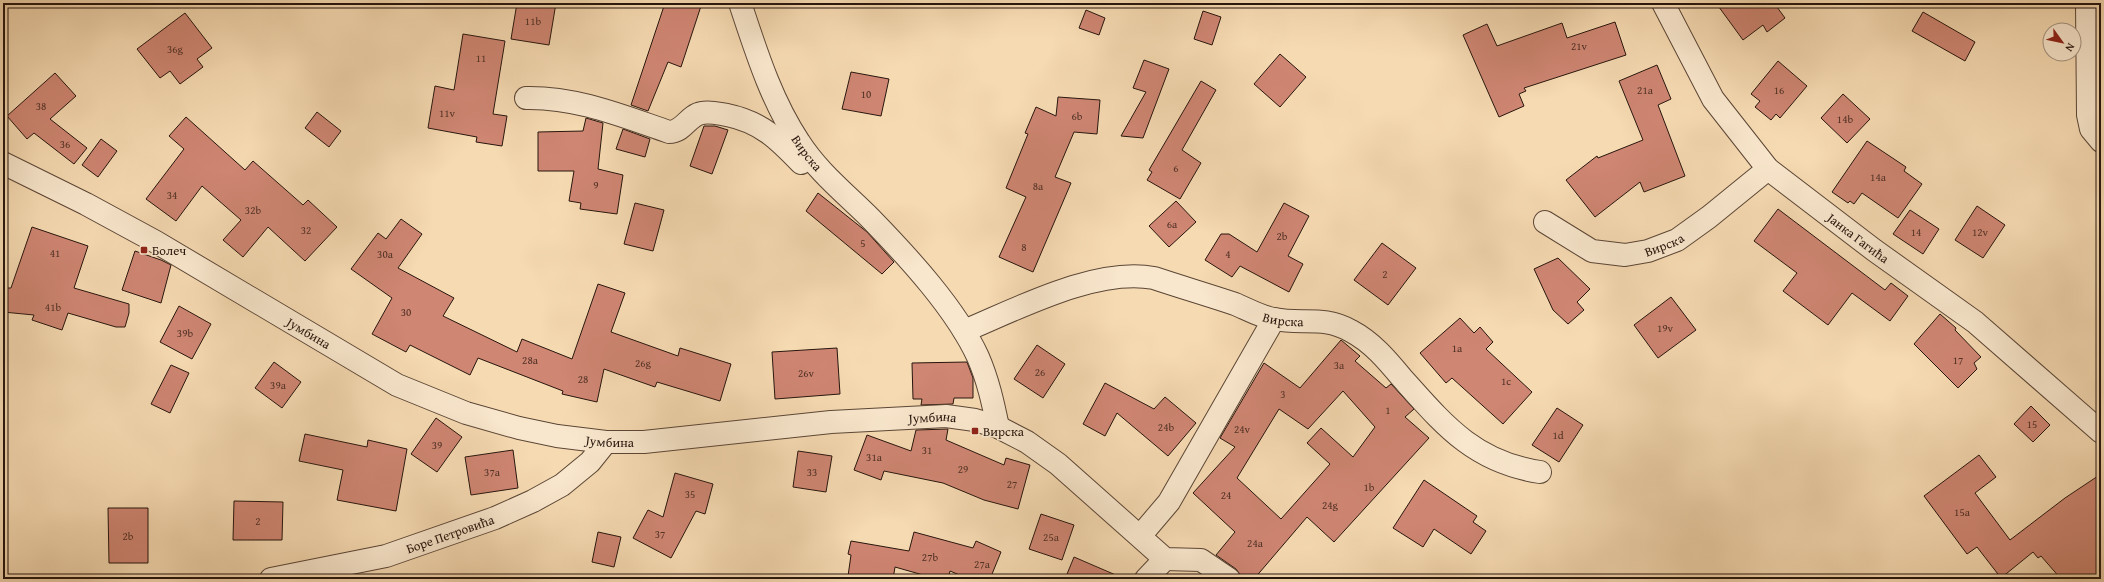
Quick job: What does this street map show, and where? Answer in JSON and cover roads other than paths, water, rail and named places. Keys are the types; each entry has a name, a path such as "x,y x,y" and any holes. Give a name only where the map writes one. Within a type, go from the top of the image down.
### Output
{"street":[{"name":"Вирска","path":"740,3 756,51 778,106 799,142 820,170 871,219 908,260 964,331 978,357 990,389 998,427"},
{"name":"Јанка Гагића","path":"1663,3 1713,99 1768,169 1874,250 1975,322 2101,432"},
{"path":"2087,3 2088,115 2091,129 2101,141"},
{"path":"526,98 543,98 592,105 669,132 681,129 692,117 702,113 739,118 765,129 781,142 803,166 810,170 820,170"},
{"name":"Јумбина","path":"3,163 86,204 156,242 397,385 466,413 512,427 557,436 606,442 644,442 831,422 946,416 975,420 998,427 1027,442 1058,464 1141,536 1165,559"},
{"name":"Вирска","path":"1545,222 1592,251 1625,255 1648,250 1677,240 1709,217 1768,169"},
{"name":"Вирска","path":"964,331 1067,289 1115,278 1143,276 1234,304 1274,320 1327,321 1351,331 1377,349 1427,406 1464,442 1490,458 1519,469 1540,472"},
{"path":"1141,536 1169,502 1274,320"},
{"name":"Боре Петровића","path":"271,579 386,556 495,518 533,501 562,485 590,462 606,442"},
{"path":"1146,579 1165,559 1201,560 1229,579"}],"place":[{"name":"Болеч","path":"144,250"},
{"name":"Вирска","path":"975,431"}]}
